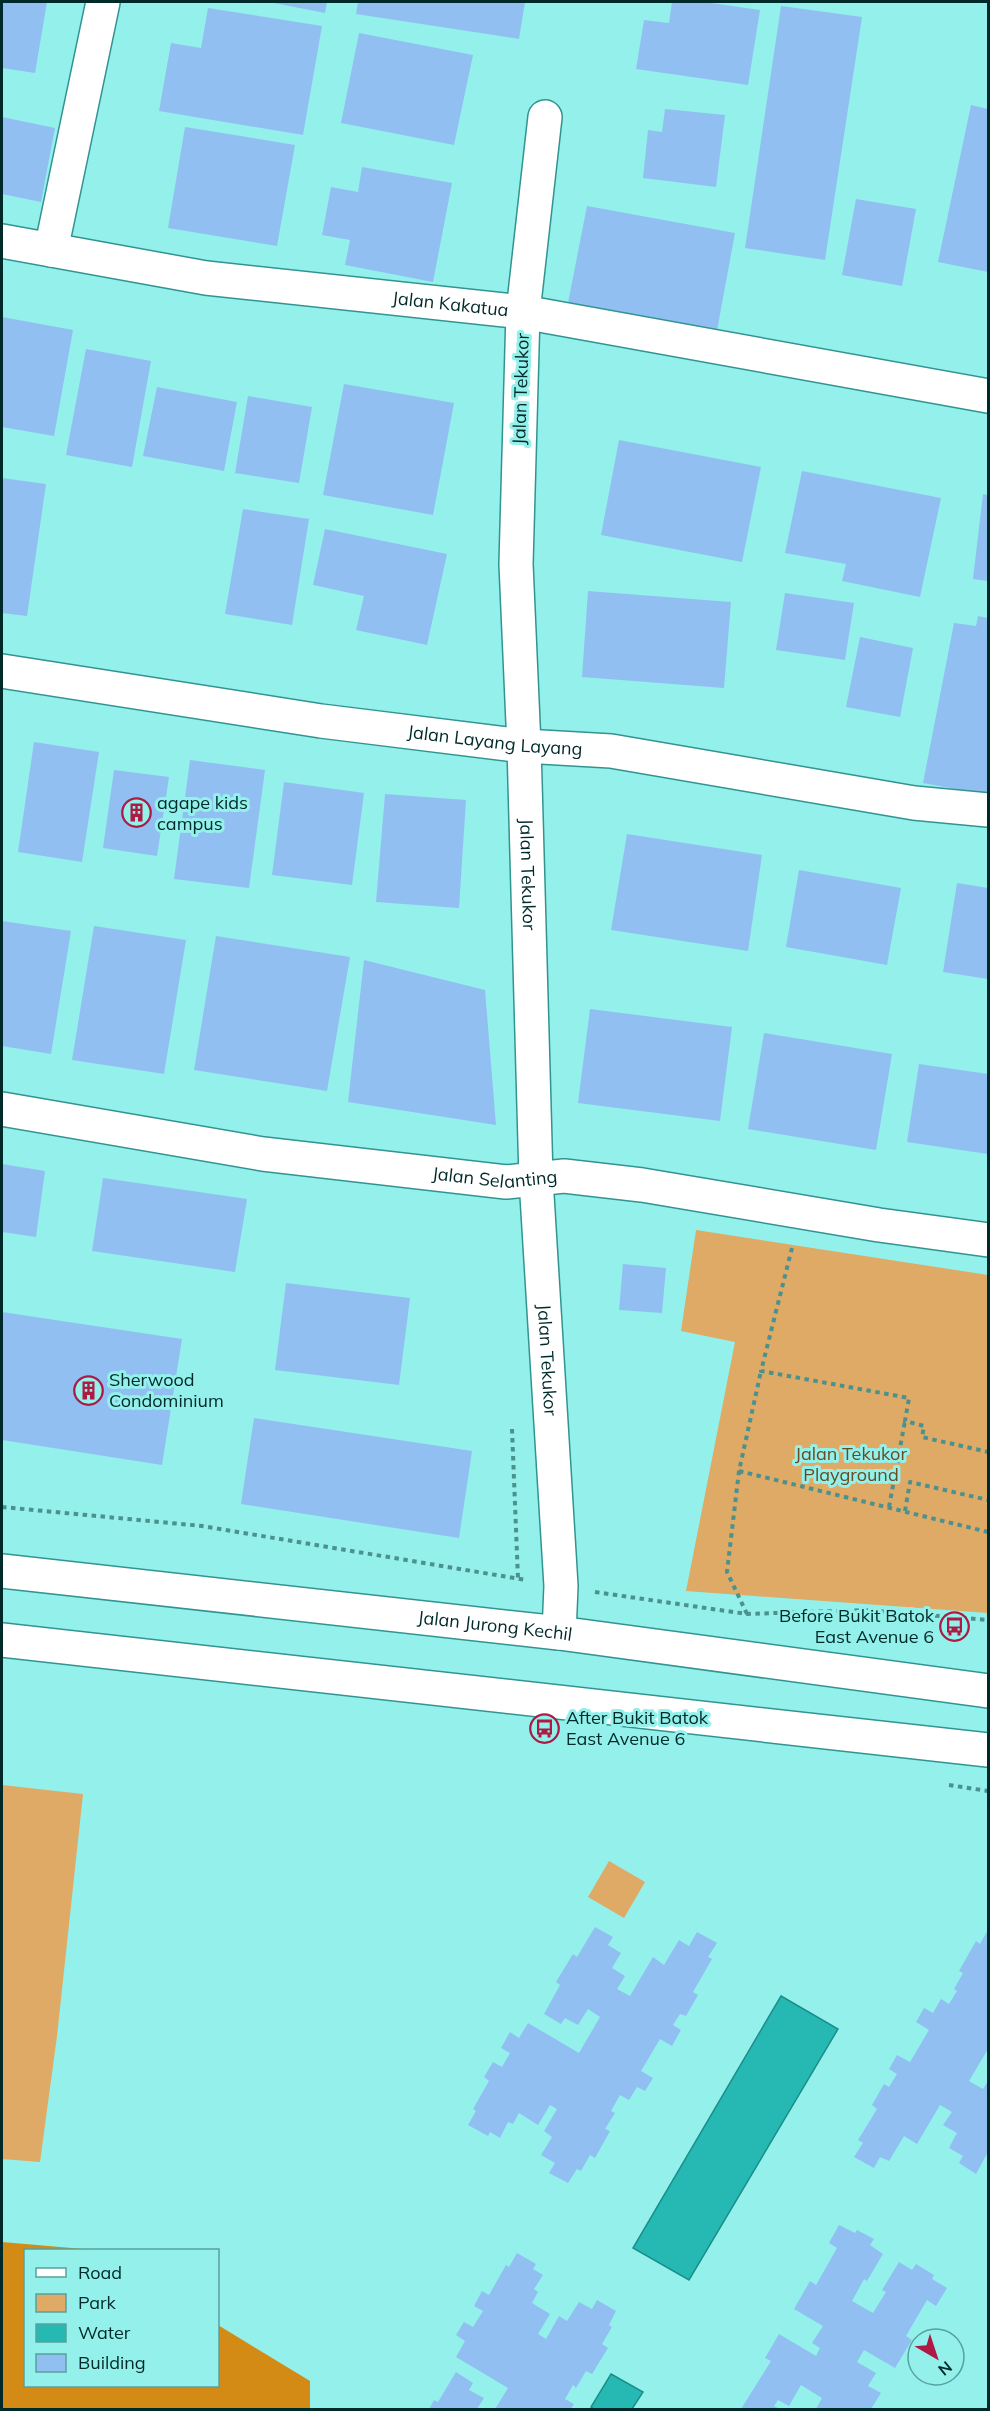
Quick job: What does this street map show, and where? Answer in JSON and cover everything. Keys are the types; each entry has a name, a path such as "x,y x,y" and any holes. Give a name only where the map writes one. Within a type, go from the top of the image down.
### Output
{"street":[{"path":"51,250 103,2"},
{"name":"Jalan Tekukor","path":"545,117 523,312 516,564 524,746 536,1179 561,1586 559,1633"},
{"name":"Jalan Kakatua","path":"2,241 206,278 523,312 988,396"},
{"name":"Jalan Layang Layang","path":"2,670 321,720 524,746 611,751 914,803 988,810"},
{"name":"Jalan Selanting","path":"2,1109 263,1154 506,1182 564,1176 642,1185 801,1210 879,1225 988,1240"},
{"name":"Jalan Jurong Kechil","path":"2,1571 559,1633 988,1691"},
{"path":"2,1640 988,1750"}],"path":[{"path":"747,1614 727,1572 739,1471 801,1210"},
{"path":"761,1371 909,1398 889,1507"},
{"path":"905,1421 924,1426 922,1437 988,1452"},
{"path":"739,1471 988,1532"},
{"path":"905,1511 910,1482 988,1500"},
{"path":"2,1507 202,1526 561,1586 747,1614 866,1610 988,1620"}],"green space":[{"name":"Jalan Tekukor Playground","path":"696,1230 988,1275 988,1613 686,1591 735,1342 681,1331"},
{"path":"2,1785 83,1794 57,2036 40,2162 2,2159"},
{"path":"609,1861 645,1882 624,1918 588,1897"}],"shaded area":[{"path":"2,2242 83,2249 24,2249 24,2387 219,2387 219,2326 310,2381 310,2409 2,2409"}],"water":[{"path":"781,1996 838,2029 689,2280 633,2248"},
{"path":"611,2374 643,2392 632,2409 594,2409 591,2407"}],"building":[{"path":"2,2 47,2 35,73 2,68"},
{"path":"269,2 327,2 325,13"},
{"path":"358,2 525,2 519,39 356,14"},
{"path":"672,2 704,2 760,10 748,85 636,69 644,20 669,23"},
{"path":"781,6 862,17 825,260 745,248"},
{"path":"208,8 322,26 303,135 159,111 171,43 201,48"},
{"path":"359,33 473,55 454,145 341,123"},
{"path":"971,105 988,109 988,272 938,262"},
{"path":"665,109 725,115 716,187 643,178 648,130 662,132"},
{"path":"2,117 55,128 41,202 2,194"},
{"path":"185,127 295,145 277,246 168,228"},
{"path":"362,167 452,183 433,282 345,265 350,240 322,235 331,187 358,192"},
{"path":"856,199 916,209 902,286 842,275"},
{"path":"587,206 735,233 716,336 567,308"},
{"path":"2,317 73,330 54,436 2,427"},
{"path":"86,349 151,361 132,467 66,455"},
{"path":"344,384 454,403 433,515 323,495"},
{"path":"157,387 237,402 224,471 143,456"},
{"path":"248,396 312,407 299,483 235,473"},
{"path":"619,440 761,467 742,562 601,535"},
{"path":"802,471 941,498 920,597 842,581 846,564 785,553"},
{"path":"2,478 46,484 27,616 2,613"},
{"path":"983,494 988,495 988,581 973,579"},
{"path":"243,509 309,519 292,625 225,614"},
{"path":"325,529 447,554 427,645 356,630 364,596 313,585"},
{"path":"588,591 731,602 724,688 582,677"},
{"path":"785,593 854,603 845,660 776,650"},
{"path":"978,616 988,618 988,795 923,783 954,623 976,626"},
{"path":"860,637 913,648 900,717 846,707"},
{"path":"34,742 99,752 82,862 18,852"},
{"path":"190,760 265,770 249,888 174,879"},
{"name":"agape kids campus","path":"114,770 169,777 157,856 103,848"},
{"path":"284,782 364,793 352,885 272,875"},
{"path":"385,794 466,800 459,908 376,902"},
{"path":"627,834 762,855 748,951 611,930"},
{"path":"799,870 901,888 887,965 786,947"},
{"path":"957,883 988,888 988,979 943,972"},
{"path":"2,921 71,931 51,1054 2,1046"},
{"path":"94,926 186,940 164,1074 72,1060"},
{"path":"216,936 350,957 327,1091 194,1070"},
{"path":"364,960 485,990 496,1125 348,1102"},
{"path":"590,1009 732,1027 720,1121 578,1103"},
{"path":"764,1033 892,1054 876,1150 748,1129"},
{"path":"919,1064 988,1074 988,1154 907,1142"},
{"path":"2,1164 45,1171 36,1237 2,1232"},
{"path":"103,1178 247,1199 235,1272 92,1251"},
{"path":"623,1264 666,1268 662,1313 619,1310"},
{"path":"286,1283 410,1298 399,1385 275,1370"},
{"name":"Sherwood Condominium","path":"2,1312 182,1339 162,1465 2,1440"},
{"path":"254,1418 472,1451 459,1538 241,1504"},
{"path":"595,1927 613,1937 608,1945 621,1953 612,1968 625,1976 617,1989 630,1996 653,1957 664,1965 679,1940 689,1946 697,1932 717,1943 708,1957 712,1959 693,1992 698,1995 686,2016 680,2014 673,2025 681,2030 672,2046 660,2039 641,2071 653,2078 645,2091 637,2087 629,2100 620,2095 611,2111 615,2113 605,2129 610,2131 595,2158 590,2155 581,2171 577,2169 568,2183 549,2173 555,2163 541,2155 552,2137 544,2131 557,2109 550,2105 538,2125 519,2113 513,2124 508,2122 500,2138 490,2132 488,2136 468,2125 476,2111 473,2109 489,2081 484,2077 493,2062 502,2067 510,2053 501,2048 510,2032 519,2038 528,2023 579,2053 600,2017 588,2009 578,2025 565,2018 561,2024 544,2014 560,1985 556,1982 573,1954 577,1957"},
{"path":"988,1930 988,2049 969,2081 983,2089 988,2081 988,2152 976,2174 959,2163 963,2156 949,2148 957,2133 943,2125 952,2112 940,2105 917,2144 904,2136 889,2161 880,2157 874,2168 854,2157 863,2143 858,2140 877,2109 872,2105 884,2084 889,2087 897,2074 889,2069 897,2055 910,2062 929,2030 916,2022 924,2008 933,2013 941,1999 949,2004 957,1991 954,1989 963,1973 959,1971 976,1941 980,1944"},
{"path":"839,2225 855,2233 857,2230 874,2239 870,2245 883,2254 867,2281 864,2279 852,2301 873,2313 886,2292 882,2290 899,2262 912,2270 916,2264 934,2275 932,2279 947,2288 936,2306 927,2300 911,2327 906,2327 906,2350 895,2368 864,2350 857,2362 876,2373 868,2386 881,2393 871,2409 816,2409 822,2398 801,2385 789,2406 778,2400 774,2406 780,2409 741,2409 771,2361 765,2358 779,2334 816,2356 820,2348 812,2343 823,2326 794,2309 810,2281 816,2285 837,2248 829,2243"},
{"path":"517,2253 536,2264 533,2269 543,2275 534,2289 538,2292 532,2303 550,2314 538,2334 546,2339 559,2316 567,2321 579,2302 592,2309 597,2300 616,2311 609,2325 612,2327 602,2344 608,2348 592,2374 586,2371 576,2388 573,2385 565,2399 574,2404 571,2409 495,2409 508,2388 456,2357 465,2341 456,2335 464,2322 473,2327 483,2311 474,2306 482,2291 489,2295 506,2265 509,2267"},
{"path":"456,2372 473,2383 469,2390 484,2398 477,2409 429,2409 434,2400 438,2402"}],"place":[{"name":"agape kids campus","path":"136,813"},
{"name":"Sherwood Condominium","path":"88,1390"},
{"name":"Before Bukit Batok East Avenue 6","path":"955,1626"},
{"name":"After Bukit Batok East Avenue 6","path":"545,1728"}]}
